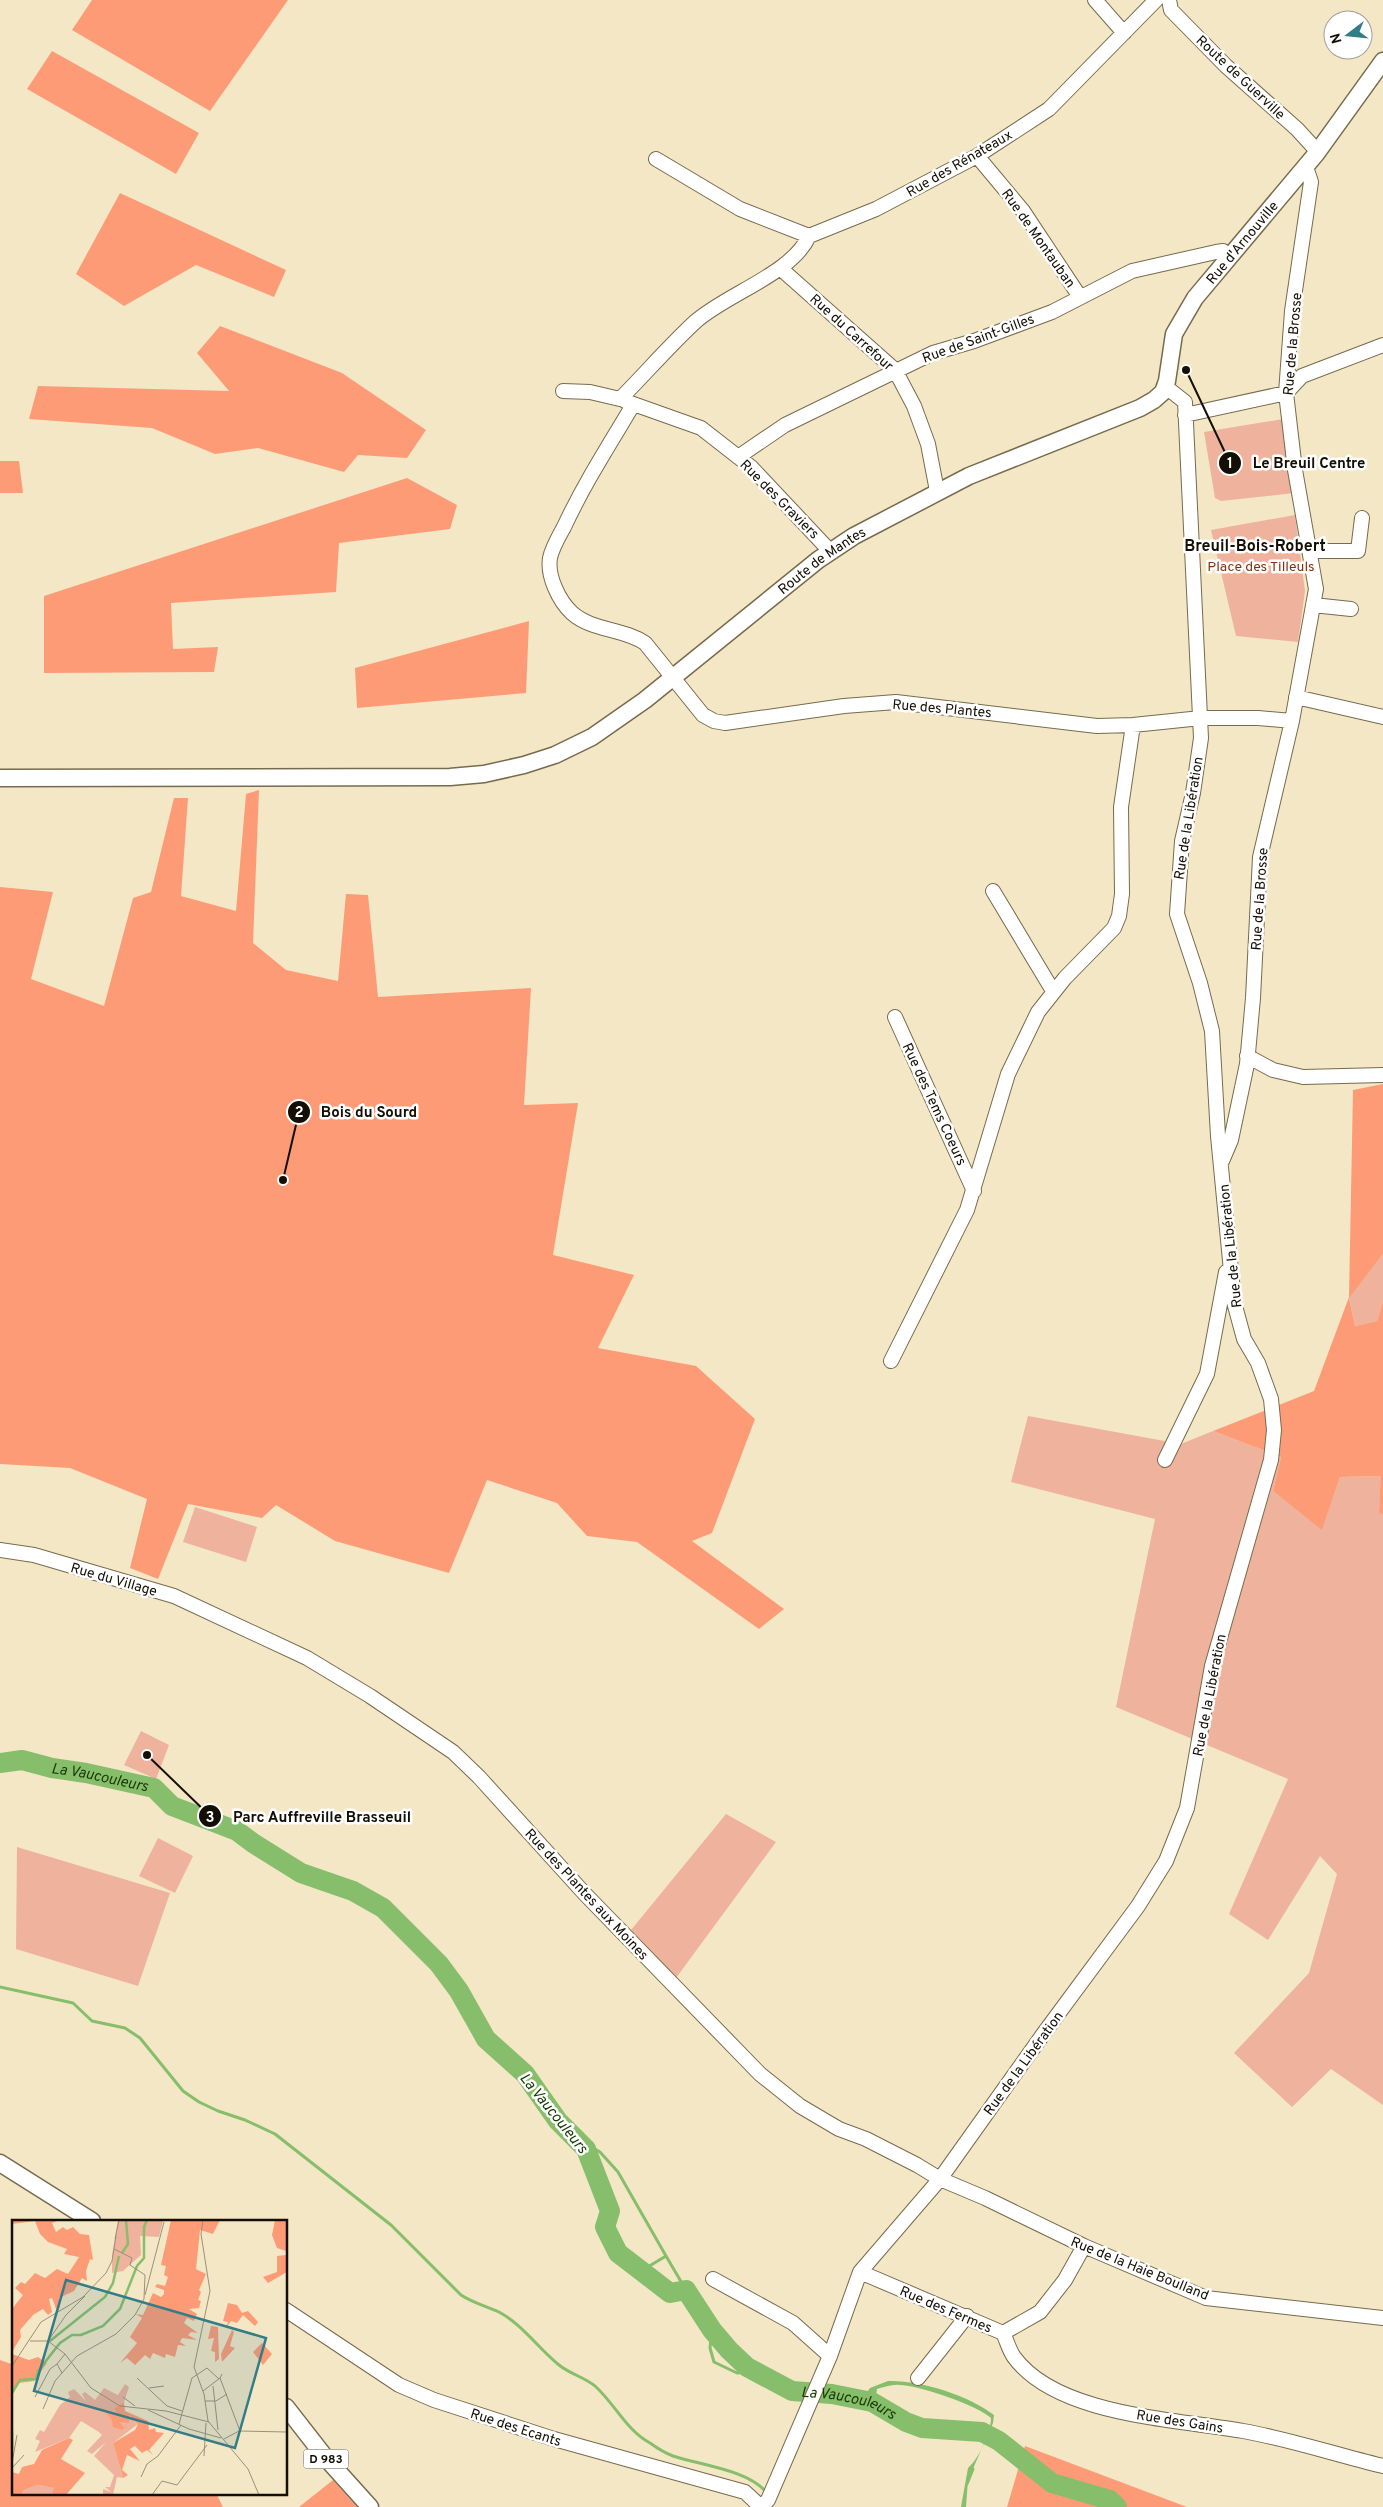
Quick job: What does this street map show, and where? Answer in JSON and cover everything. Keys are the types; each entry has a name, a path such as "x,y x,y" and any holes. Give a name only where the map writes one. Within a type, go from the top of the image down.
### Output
{"main road":[{"name":"Rue d'Arnouville","path":"1166,387 1174,334 1180,319 1229,255 1322,147 1383,61"},
{"name":"Route de Mantes","path":"0,778 430,778 484,774 524,765 555,755 592,738 645,700 830,551 937,492 1001,462 1148,404 1159,397 1166,387"},
{"path":"0,2163 90,2220"},
{"name":"D 983","path":"288,2410 325,2457 370,2507"}],"street":[{"path":"1094,0 1124,33"},
{"name":"Rue des Rénateaux","path":"627,402 695,322 722,302 780,268 806,244 809,236 876,209 977,156 1049,109 1156,0"},
{"name":"Route de Guerville","path":"1169,0 1171,10 1247,86 1322,147"},
{"name":"Rue de Montauban","path":"977,156 1023,210 1080,297"},
{"path":"656,159 740,209 809,236"},
{"name":"Rue de la Brosse","path":"1221,1164 1231,1140 1248,1056 1260,857 1292,721 1316,589 1295,470 1286,393 1292,311 1310,182 1306,167"},
{"name":"Rue de Saint-Gilles","path":"738,457 785,425 895,370 933,353 974,341 1035,319 1132,270 1216,252 1223,251 1229,255"},
{"name":"Rue du Carrefour","path":"780,268 895,370 914,406 928,444 937,492"},
{"path":"1185,415 1286,393 1302,376 1383,345"},
{"name":"Rue de la Libération","path":"860,2272 940,2180 1044,2033 1138,1906 1166,1861 1187,1808 1212,1666 1271,1460 1274,1430 1271,1400 1258,1363 1244,1339 1234,1302 1221,1164 1212,1031 1200,983 1176,914 1177,882 1182,841 1193,794 1201,738 1201,718 1185,415 1186,402 1166,387"},
{"path":"563,391 590,392 627,402"},
{"name":"Rue des Graviers","path":"627,402 701,428 751,467 830,551"},
{"name":"Rue des Plantes","path":"627,402 576,501 550,559 551,568 559,597 573,613 602,628 633,635 645,643 703,715 714,721 725,723 844,706 896,702 1097,726 1133,725 1201,718 1292,721"},
{"path":"1310,551 1358,551 1362,518"},
{"path":"1313,605 1352,610"},
{"path":"1296,697 1383,717"},
{"name":"Rue des Tems Coeurs","path":"891,1361 954,1240 974,1191 1008,1074 1038,1012 1053,991 1108,935 1119,916 1122,894 1121,807 1133,725"},
{"path":"993,891 1053,991"},
{"name":"Rue des Tems Coeurs","path":"895,1017 974,1191"},
{"path":"1248,1056 1273,1070 1303,1077 1383,1075"},
{"path":"1165,1460 1207,1374 1229,1256"},
{"name":"Rue du Village","path":"0,1550 34,1555 174,1596 224,1619"},
{"name":"Rue des Plantes aux Moines","path":"224,1619 307,1658 370,1696 453,1752 479,1777 598,1907 760,2074 815,2116 917,2165 940,2180"},
{"name":"Rue de la Haie Boulland","path":"940,2180 985,2198 1084,2246 1206,2298 1383,2318"},
{"name":"Rue des Fermes","path":"860,2272 967,2316 1003,2333 1040,2312 1064,2280 1084,2246"},
{"path":"766,2501 830,2356 860,2272"},
{"path":"713,2279 794,2323 830,2356"},
{"name":"Rue des Ecants","path":"288,2311 399,2385 434,2400 554,2439 745,2492 766,2501"},
{"path":"918,2378 967,2316"},
{"name":"Rue des Gains","path":"1003,2333 1014,2357 1026,2368 1047,2384 1079,2402 1141,2415 1246,2431 1383,2466"}],"green space":[{"path":"1283,419 1294,493 1221,501 1215,498 1204,432"},
{"name":"Place des Tilleuls","path":"1295,515 1305,591 1298,642 1236,636 1211,530"},
{"path":"1383,1254 1383,1301 1377,1321 1355,1326 1349,1297"},
{"path":"1028,1416 1181,1444 1213,1431 1281,1457 1273,1491 1322,1529 1340,1477 1382,1476 1379,1513 1383,1515 1383,2105 1331,2069 1292,2107 1234,2053 1309,1973 1337,1874 1320,1856 1268,1940 1229,1914 1288,1779 1116,1707 1155,1519 1011,1482"},
{"path":"195,1507 257,1527 246,1562 183,1542"},
{"path":"141,1731 169,1745 156,1779 124,1765"},
{"path":"726,1814 776,1842 676,1978 631,1930"},
{"path":"158,1838 193,1856 175,1893 139,1876"},
{"path":"17,1847 170,1893 138,1986 16,1949"}],"shaded area":[{"path":"92,0 288,0 210,111 72,30"},
{"path":"52,51 199,133 176,174 27,89"},
{"path":"120,193 286,270 274,297 196,265 124,306 76,274"},
{"path":"220,326 342,373 426,430 407,458 358,455 344,472 258,448 215,454 152,428 29,419 38,386 229,391 197,353"},
{"path":"0,461 19,461 23,493 0,493"},
{"path":"407,478 457,505 450,529 339,543 336,592 171,603 173,649 218,647 214,672 44,673 44,596"},
{"path":"529,621 526,693 357,708 355,668"},
{"path":"259,790 253,943 286,970 338,981 346,894 368,895 378,997 531,988 524,1105 578,1103 553,1255 634,1275 598,1348 696,1366 755,1419 712,1533 692,1541 784,1609 759,1629 637,1542 587,1536 557,1503 487,1480 449,1573 335,1541 276,1505 262,1518 188,1504 158,1579 130,1568 147,1499 70,1468 0,1464 0,887 53,892 31,979 104,1006 133,898 151,892 174,798 188,798 181,896 236,911 246,794"},
{"path":"1383,1084 1383,1254 1349,1298 1355,1326 1377,1321 1383,1301 1383,1515 1379,1513 1381,1476 1340,1477 1322,1530 1273,1491 1281,1457 1213,1431 1314,1391 1349,1297 1353,1090"},
{"path":"0,2360 12,2364 12,2494 216,2494 223,2507 0,2507"},
{"path":"888,2381 901,2381 929,2386 971,2401 994,2415 987,2437 991,2418 974,2408 948,2397 920,2388 897,2385 877,2389 877,2398 865,2395 870,2388"},
{"path":"1025,2446 1187,2507 1007,2507"},
{"path":"982,2449 968,2480 966,2507 961,2507 968,2468"},
{"path":"333,2480 357,2507 299,2507"}],"waterway":[{"name":"La Vaucouleurs","path":"0,1763 22,1760 52,1768 86,1773 154,1788 172,1806 237,1831 301,1873 353,1891 383,1908 439,1964 459,1991 486,2039 525,2074 558,2121 586,2149 610,2211 605,2227 618,2253 670,2293 686,2290 712,2330 747,2367 792,2391 832,2394 872,2402 906,2422 922,2428 982,2432 999,2441 1052,2483 1110,2500 1117,2507"},
{"path":"0,1987 73,2003 92,2021 125,2028 140,2038 183,2091 199,2102 218,2111 245,2120 275,2134 391,2225 461,2295 508,2317 559,2365 595,2386 627,2424 642,2438 673,2456 723,2469 749,2479 767,2493"},
{"path":"576,2138 600,2152 618,2172 666,2256"},
{"path":"641,2271 666,2256 686,2290"},
{"path":"712,2330 710,2348 714,2362 737,2373 755,2371"},
{"name":"La Vaucouleurs","path":"867,2401 871,2394"},
{"path":"967,2484 973,2469"}],"place":[{"name":"Le Breuil Centre","path":"1186,370"},
{"name":"Bois du Sourd","path":"283,1180"},
{"name":"Parc Auffreville Brasseuil","path":"147,1755"}],"district":[{"name":"Breuil-Bois-Robert","path":"1255,545"}]}
